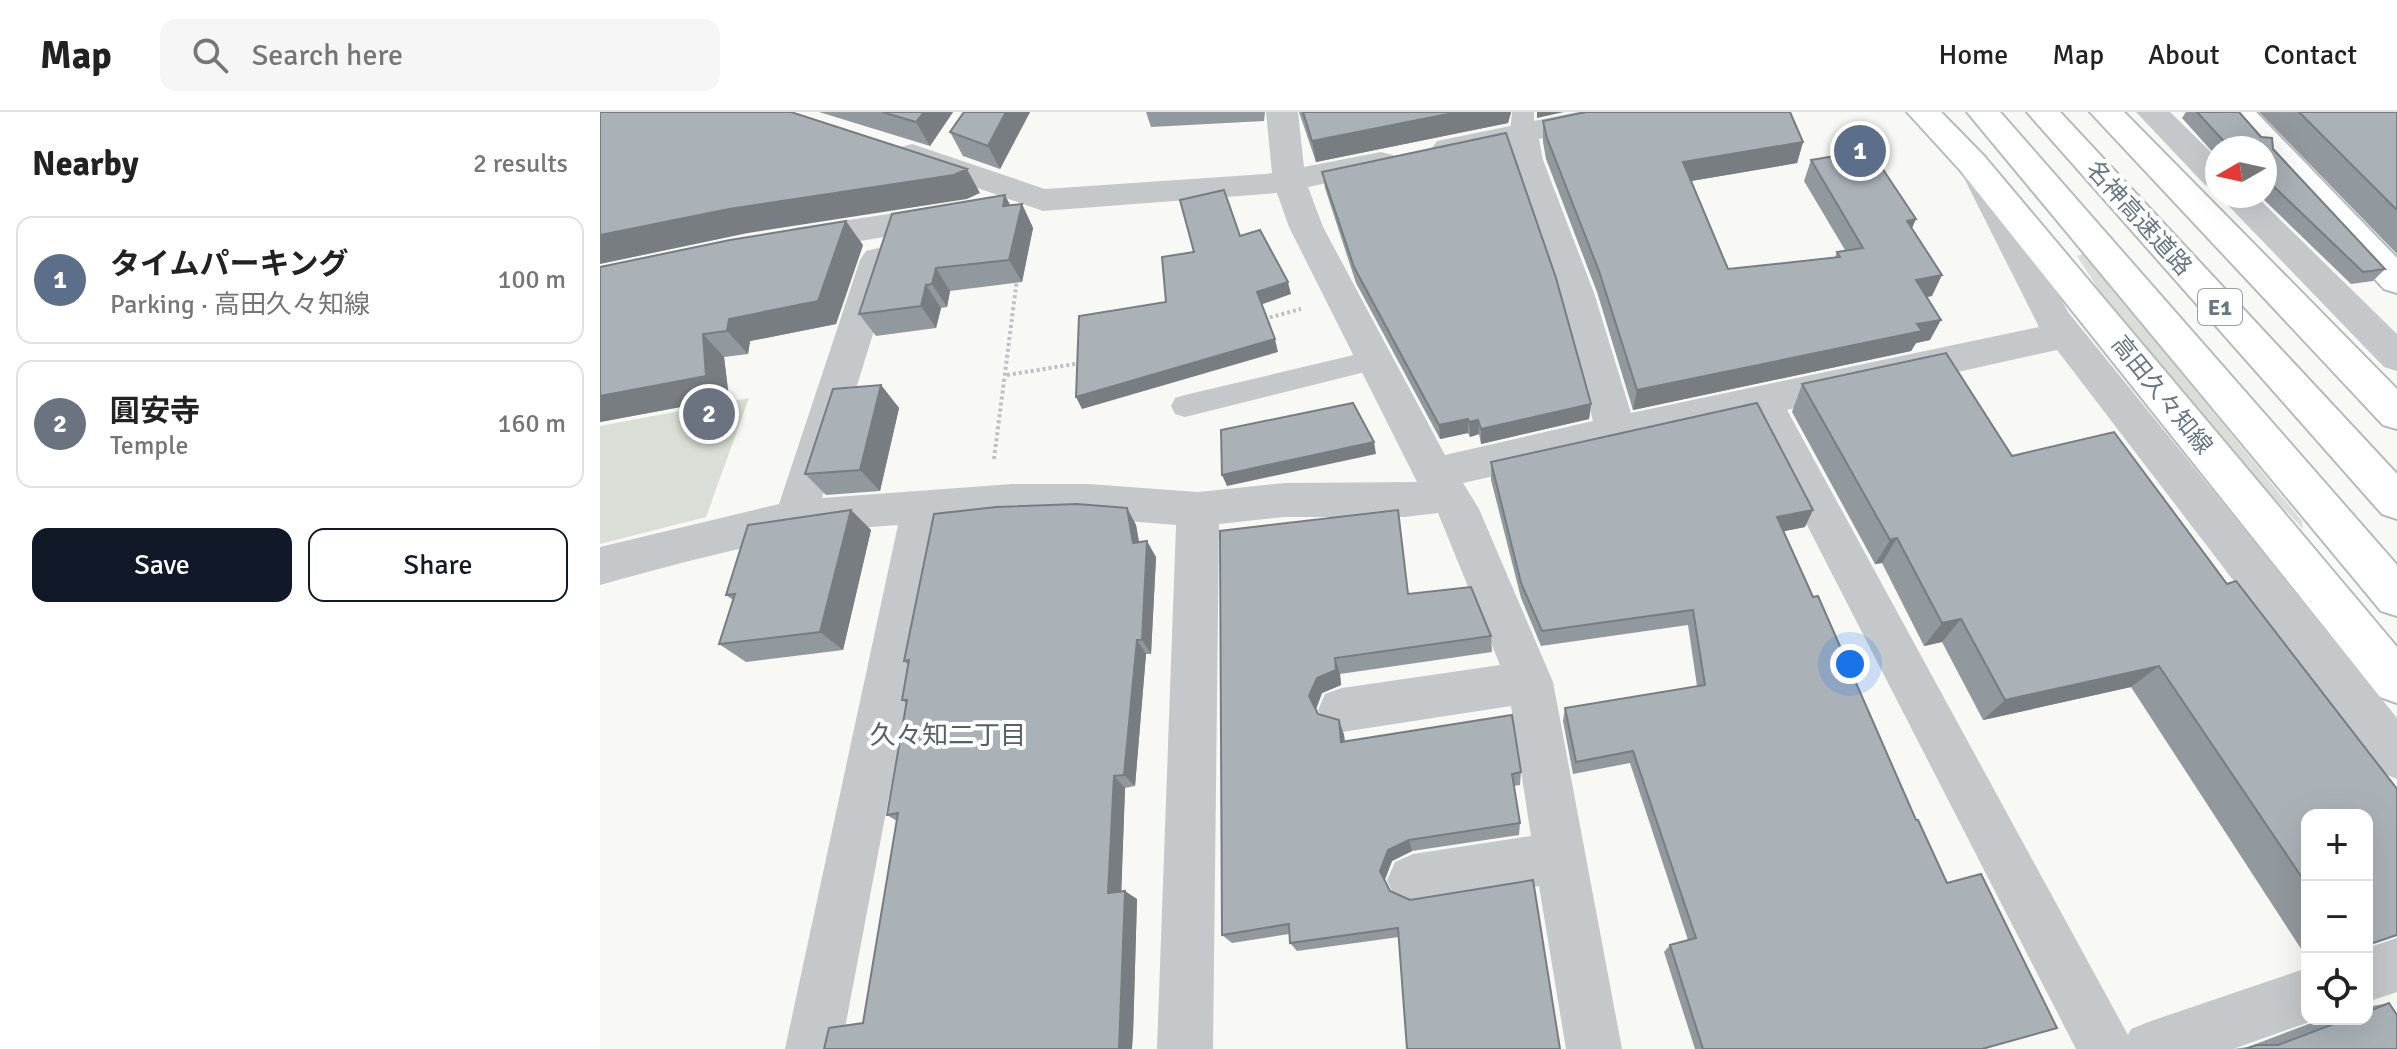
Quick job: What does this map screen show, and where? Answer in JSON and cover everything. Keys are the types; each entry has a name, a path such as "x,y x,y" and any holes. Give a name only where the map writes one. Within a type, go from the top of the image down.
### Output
{"main road":[{"name":"高田久々知線","path":"1923,112 1972,163 2397,682"},
{"name":"高田久々知線","path":"1983,112 2397,597"},
{"name":"名神高速道路","path":"2043,112 2397,502"},
{"name":"名神高速道路","path":"2106,112 2397,414"},
{"path":"2238,112 2397,280"}],"street":[{"path":"1282,112 1289,182 1306,227 1441,484 1458,509 1530,682 1594,1049"},
{"path":"877,143 948,150 1023,193 1056,200 1289,182 1523,123 1626,112"},
{"path":"2152,112 2205,165"},
{"path":"1523,123 1527,160 1576,293 1617,434"},
{"path":"1972,163 2054,320 2397,756"},
{"path":"765,245 976,212 1023,193"},
{"path":"2248,208 2397,357"},
{"path":"795,518 890,224"},
{"path":"604,576 743,528 795,518 984,503 1088,501 1198,509 1284,500 1405,500 1441,484 1617,434 2065,335"},
{"path":"1762,400 2106,1049"},
{"path":"813,1049 923,507"},
{"path":"1185,1049 1198,509"},
{"path":"1342,710 1530,682"},
{"path":"1413,880 1560,857"},
{"path":"2373,973 2397,965"},
{"path":"2151,1049 2301,998"}],"lane":[{"path":"1185,406 1375,360"}],"path":[{"path":"984,503 1007,375 1023,193"},
{"path":"1251,322 1343,298"},
{"path":"1007,375 1084,363"}],"shaded area":[{"path":"2084,254 2302,521 2303,529 2140,354 2077,256"},
{"path":"749,398 706,517 600,544 600,426"}],"building":[{"path":"600,112 791,112 967,169 954,175 729,209 600,235"},
{"path":"882,112 924,112 916,122"},
{"path":"964,112 1006,112 988,146 950,132"},
{"path":"1303,112 1458,112 1312,141"},
{"path":"1586,112 1790,112 1803,142 1683,162 1728,269 1840,257 1837,252 1863,248 1811,160 1870,150 1916,219 1907,221 1942,275 1916,280 1941,320 1917,324 1922,331 1637,390 1599,271 1543,121"},
{"path":"2197,112 2239,112 2260,136 2219,136"},
{"path":"2299,112 2397,112 2397,210"},
{"path":"1506,133 1556,278 1591,404 1481,429 1478,420 1469,422 1468,419 1439,425 1354,267 1322,172"},
{"path":"2277,153 2385,269 2363,272 2277,190"},
{"path":"1224,190 1240,236 1260,230 1288,282 1257,292 1275,339 1076,397 1079,316 1166,302 1162,257 1194,252 1180,200"},
{"path":"1005,195 1003,206 1022,204 1009,260 936,268 932,284 926,285 921,306 859,314 892,214"},
{"path":"846,221 818,301 729,319 727,331 703,334 706,376 600,396 600,267 730,240"},
{"path":"1946,353 2012,456 2114,432 2227,584 2236,581 2397,789 2397,935 2373,943 2373,809 2301,809 2301,876 2159,666 2005,700 1961,619 1942,623 1897,538 1890,540 1802,384"},
{"path":"881,385 860,470 805,474 833,389"},
{"path":"1353,403 1374,442 1222,475 1221,430"},
{"path":"1757,403 1813,510 1777,517 1813,597 1818,596 1916,820 1947,883 1981,874 2057,1028 1982,1049 1703,1049 1670,945 1696,938 1633,751 1576,762 1565,708 1705,685 1693,610 1542,631 1521,583 1491,462"},
{"path":"1077,504 1127,508 1133,543 1147,541 1142,640 1137,640 1124,775 1114,776 1108,893 1125,891 1119,1049 824,1049 829,1028 863,1023 898,813 887,815 907,700 902,700 909,660 904,661 934,514 996,507"},
{"path":"851,510 820,632 719,644 735,594 726,595 748,525"},
{"path":"1398,510 1408,594 1471,587 1491,636 1335,658 1336,670 1317,678 1309,696 1318,714 1339,720 1341,742 1512,715 1521,772 1512,774 1520,823 1409,840 1388,850 1380,871 1390,891 1410,900 1533,880 1560,1049 1407,1049 1398,928 1290,943 1289,924 1222,935 1220,531"},
{"path":"2389,1003 2397,1015 2397,1049 2245,1049 2257,1045 2278,1045 2331,1025 2373,1025 2373,1010"}],"place":[{"name":"タイムパーキング","path":"1860,151"},
{"name":"圓安寺","path":"709,414"}],"district":[{"name":"久々知二丁目","path":"948,735"}]}
